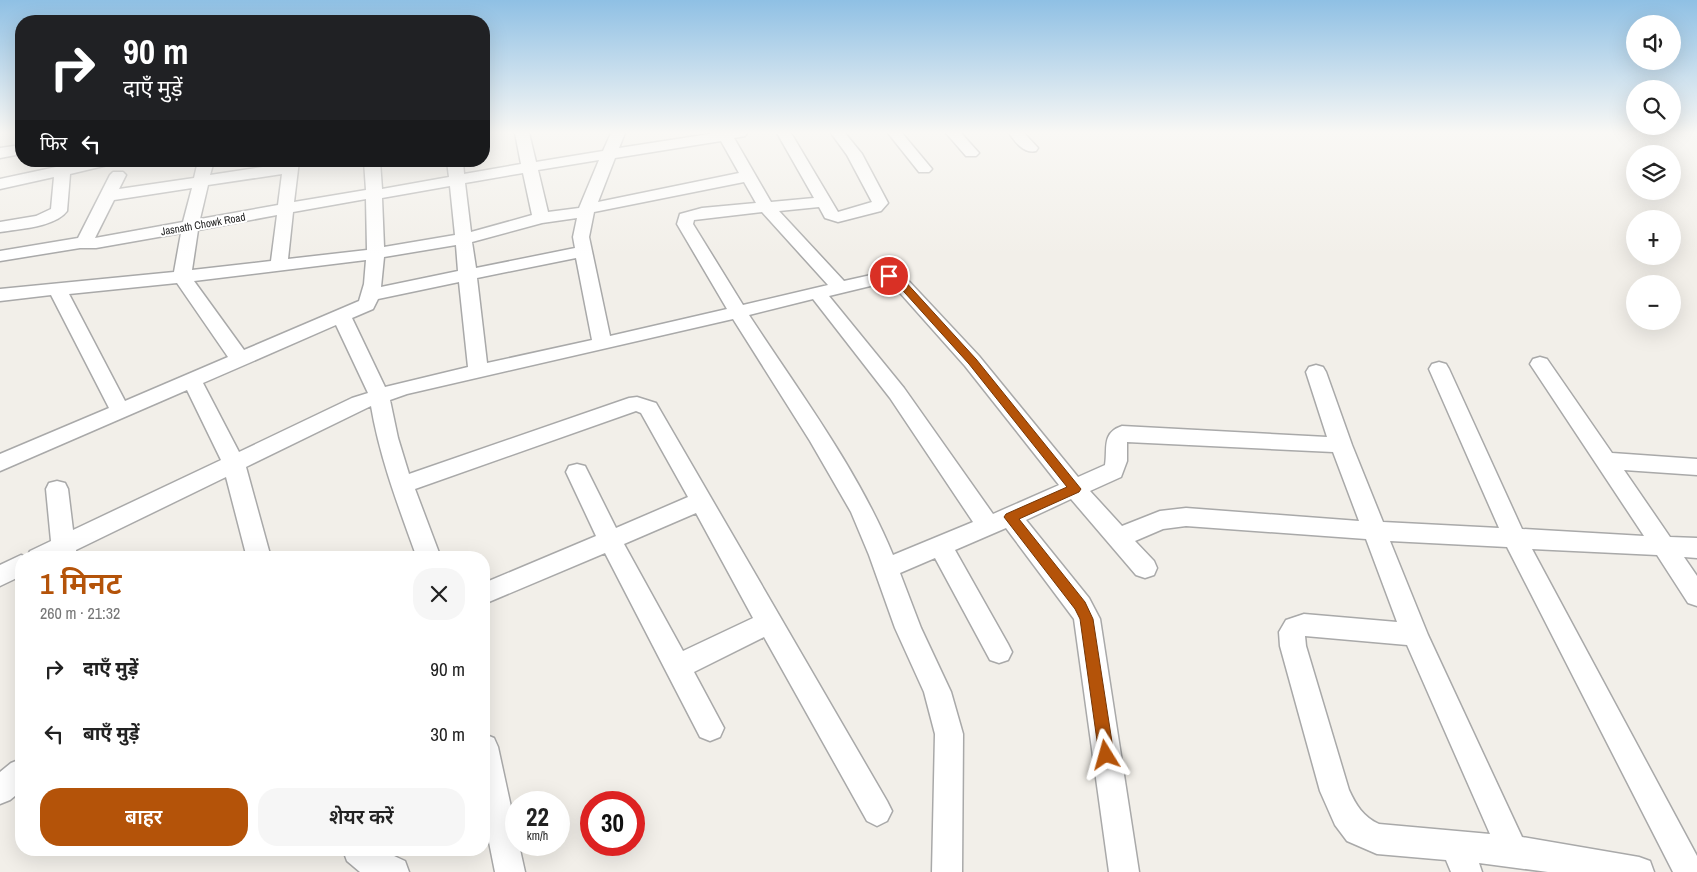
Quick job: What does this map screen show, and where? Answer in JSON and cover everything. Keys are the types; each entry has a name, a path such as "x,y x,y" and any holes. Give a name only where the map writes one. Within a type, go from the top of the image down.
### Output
{"street":[{"path":"0,184 37,174"},
{"path":"0,227 49,217 57,213 59,211 63,174"},
{"path":"203,174 190,226 182,277 239,358"},
{"path":"107,196 244,174"},
{"path":"278,266 289,174"},
{"name":"Jasnath Chowk Road","path":"0,256 190,226 374,193 373,174"},
{"path":"456,174 478,371"},
{"path":"1,460 366,305 371,295 375,253 374,195 493,174"},
{"path":"532,174 542,218"},
{"path":"601,174 586,211 581,237 602,344"},
{"path":"809,174 830,213 838,217 875,208 880,203 864,174"},
{"path":"84,243 118,175"},
{"path":"0,295 182,277 375,253 463,238 542,218 586,211 748,176 766,207 840,287"},
{"path":"824,202 702,213 690,215 685,220 738,312 812,427 862,511 909,629 933,678 946,715 949,734 947,872"},
{"path":"371,295 583,250"},
{"path":"66,551 234,464 379,395 881,277 896,278 972,361 1075,489 1145,568"},
{"path":"57,289 120,410"},
{"path":"817,292 999,522 1080,606 1087,619 1124,872"},
{"path":"342,316 379,395 387,438 426,551"},
{"path":"1540,364 1697,596"},
{"path":"1439,369 1515,539 1689,872"},
{"path":"1316,372 1415,635 1512,851"},
{"path":"191,379 234,464 257,551"},
{"path":"402,485 629,405 637,404 649,408 877,810"},
{"path":"886,568 999,522 1113,471 1118,462 1116,442 1122,434 1342,445"},
{"path":"1606,461 1697,467"},
{"path":"578,472 610,540 710,728"},
{"path":"57,489 64,551"},
{"path":"490,591 701,501"},
{"path":"1118,538 1160,520 1186,517 1376,532 1697,548"},
{"path":"940,546 999,652"},
{"path":"0,576 15,569"},
{"path":"678,667 769,622"},
{"path":"1415,635 1304,625 1295,628 1292,632 1293,646 1335,791 1345,815 1358,830 1377,839 1461,859 1512,851 1639,872"},
{"path":"0,790 15,778"},
{"path":"490,782 510,872"},
{"path":"365,856 374,864 394,872"}],"route":[{"path":"889,276 899,281 972,361 1075,489 1010,517 1080,606 1087,619 1106,755"}]}
